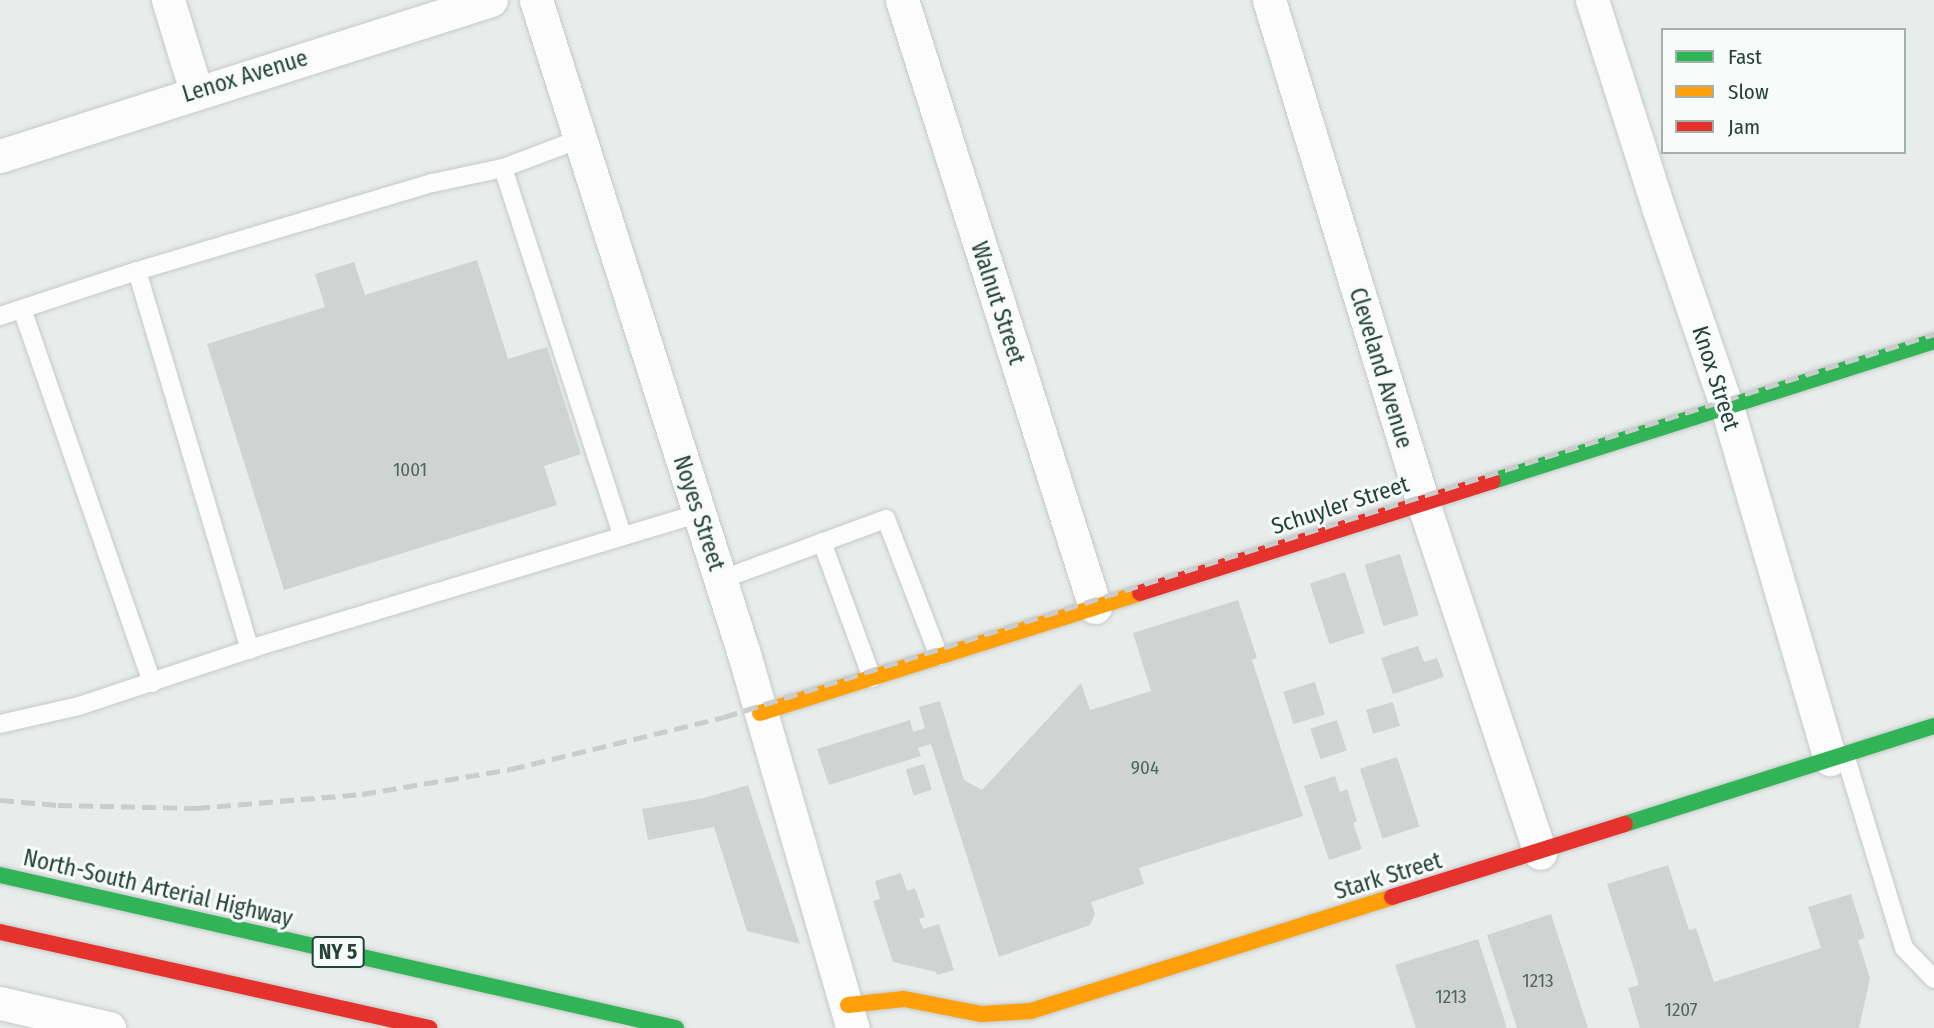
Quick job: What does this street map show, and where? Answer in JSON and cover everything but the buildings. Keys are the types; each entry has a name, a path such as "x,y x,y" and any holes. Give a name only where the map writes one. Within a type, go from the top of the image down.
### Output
{"main road":[{"name":"Schuyler Street","path":"761,713 1934,341"},
{"name":"Stark Street","path":"851,1016 904,999 981,1014 1031,1011 1540,853 1934,726"},
{"name":"North-South Arterial Highway","path":"0,876 676,1028"},
{"name":"NY 5","path":"0,932 429,1028"}],"street":[{"path":"168,0 196,91"},
{"name":"Lenox Avenue","path":"0,156 196,91 491,0"},
{"name":"Noyes Street","path":"536,0 720,580 851,1016"},
{"name":"Walnut Street","path":"902,0 1096,607"},
{"name":"Cleveland Avenue","path":"1269,0 1423,503 1540,853"},
{"name":"Knox Street","path":"1592,0 1659,210 1727,407 1837,757"},
{"path":"0,1003 109,1028"}],"lane":[{"path":"0,316 137,271 433,183 503,168 580,139"},
{"path":"503,168 622,534"},
{"path":"137,271 250,650"},
{"path":"22,309 152,683"},
{"path":"0,724 24,721 152,683 622,534 699,513"},
{"path":"720,580 886,519 939,656"},
{"path":"822,542 872,678"},
{"path":"1837,757 1904,948 1934,979"}],"railway":[{"path":"0,800 58,805 196,808 362,794 511,769 724,717 1934,334"}],"traffic: fast":[{"path":"1493,481 1934,341"},
{"path":"1625,824 1934,726"},
{"path":"0,875 676,1028"}],"traffic: slow":[{"path":"760,713 1140,593"},
{"path":"848,1005 904,999 981,1014 1031,1011 1392,897"}],"traffic: jam":[{"path":"1140,593 1493,481"},
{"path":"1392,897 1625,824"},
{"path":"0,932 429,1028"}]}
